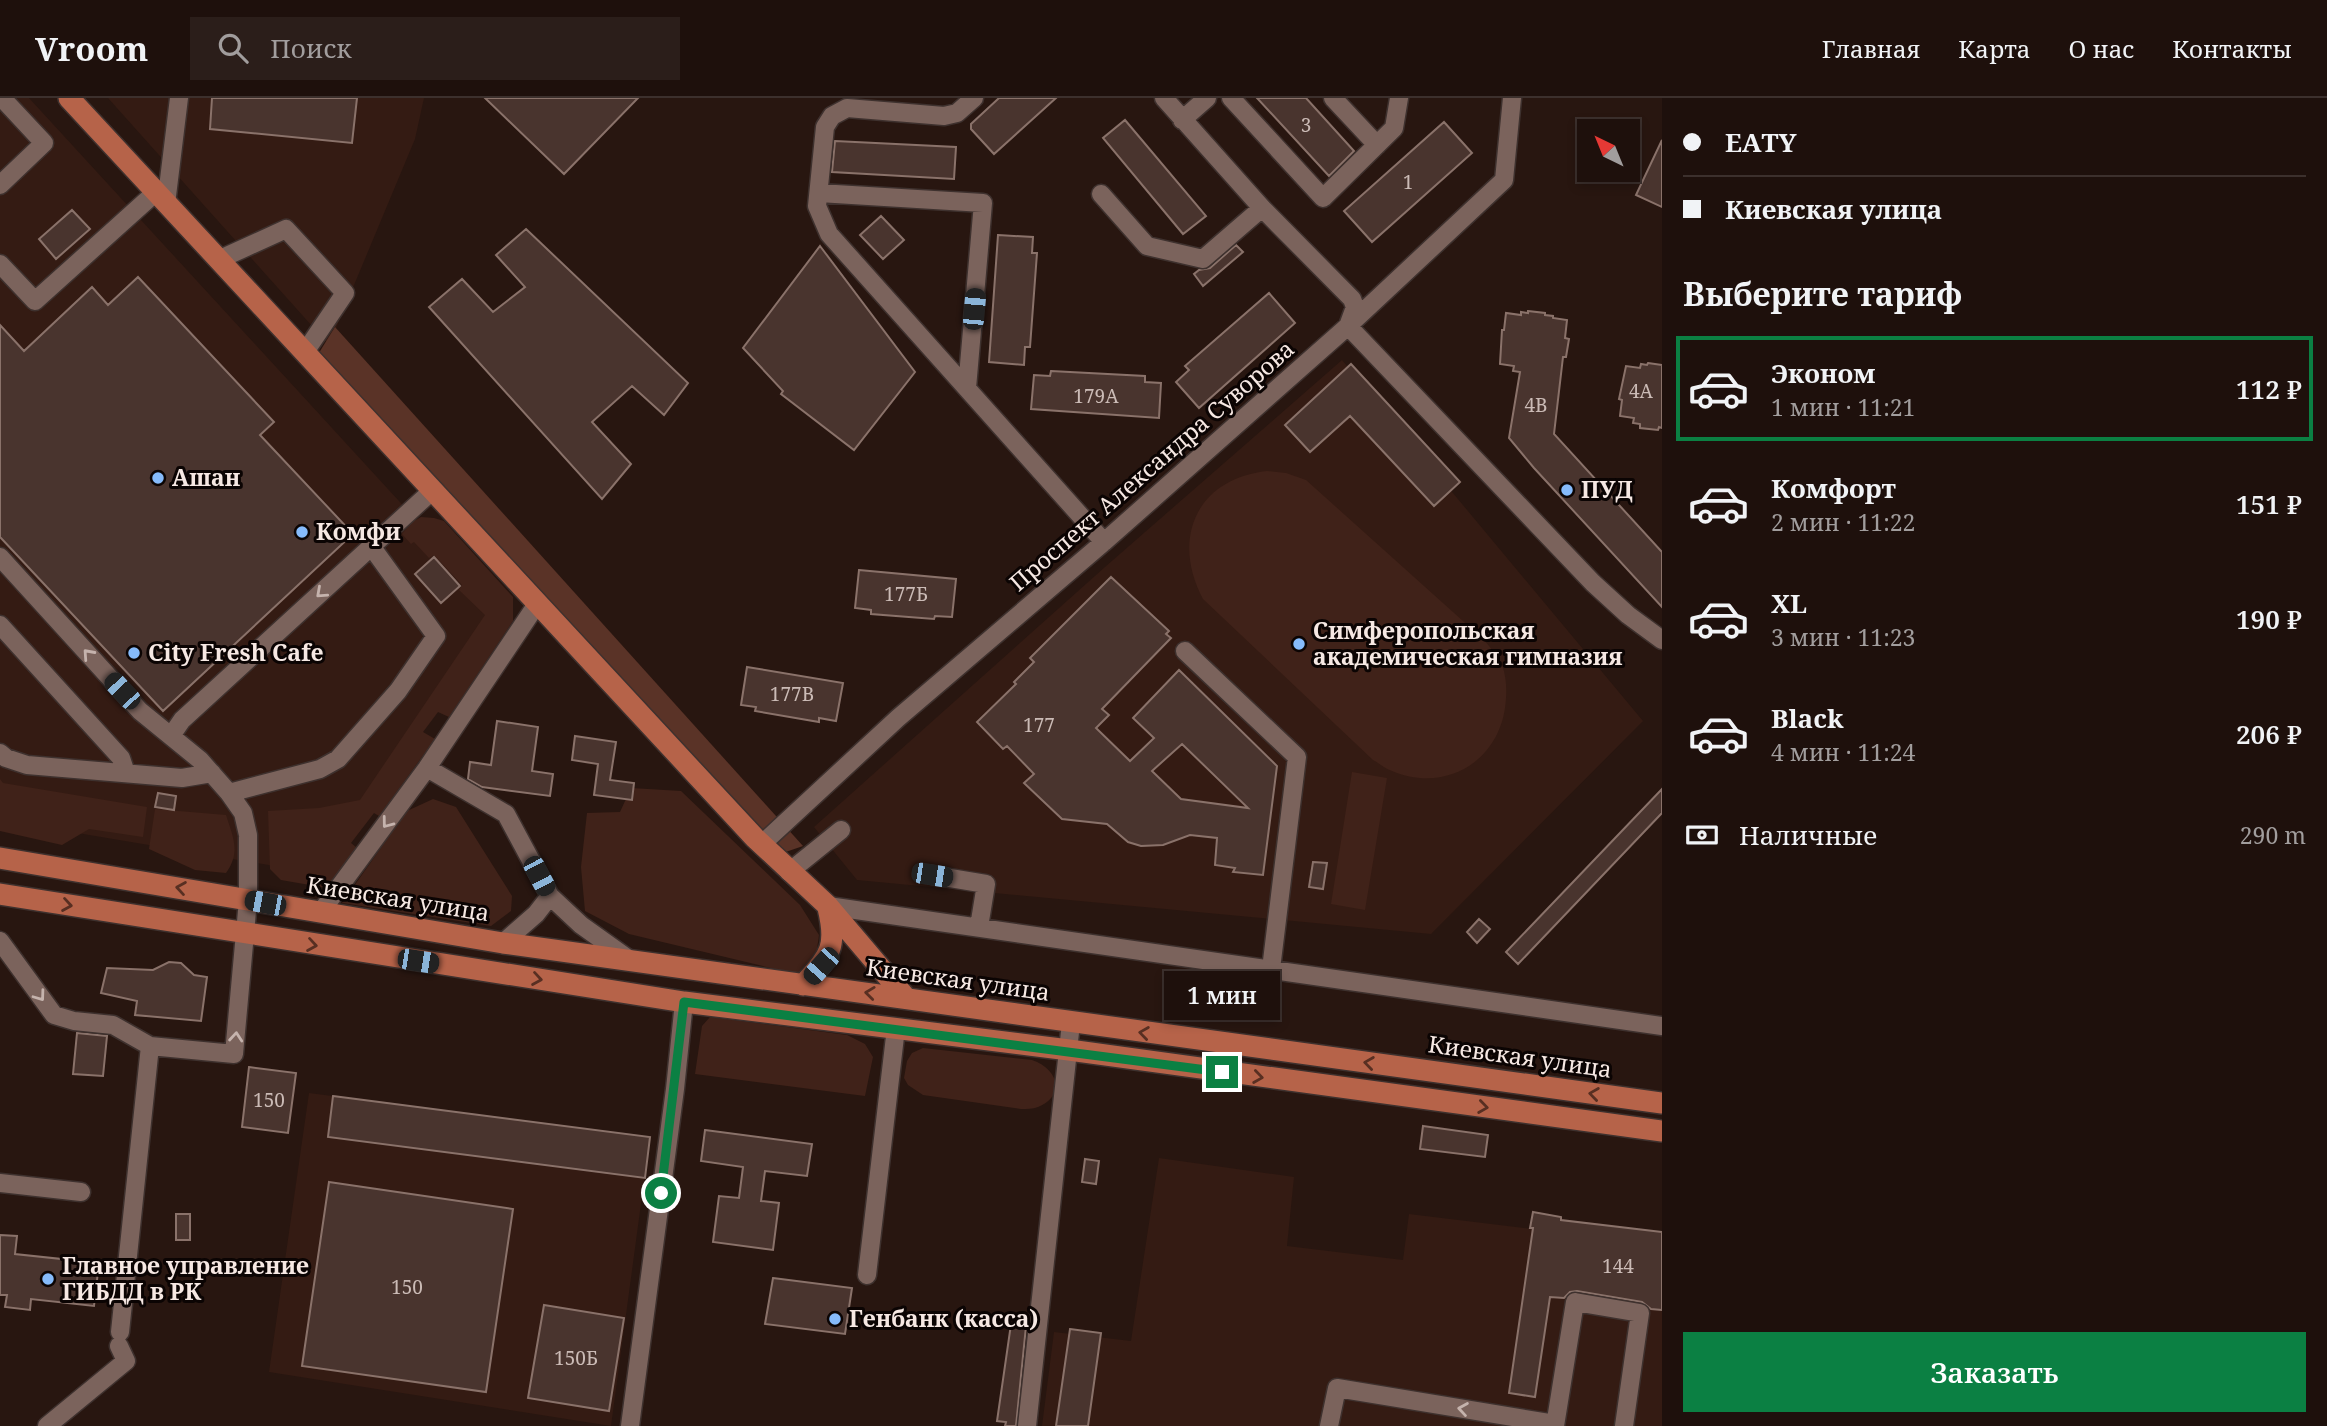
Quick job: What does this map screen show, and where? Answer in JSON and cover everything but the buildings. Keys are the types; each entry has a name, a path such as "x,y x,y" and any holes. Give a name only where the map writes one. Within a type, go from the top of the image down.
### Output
{"main road":[{"path":"69,98 762,844 828,906 906,998"},
{"name":"Киевская улица","path":"0,858 503,943 1662,1103"},
{"path":"0,894 684,1002 1069,1050 1662,1131"},
{"path":"803,985 821,966 832,947 834,931 828,906"}],"street":[{"path":"0,185 44,143 2,98"},
{"path":"0,264 36,301 161,198 179,98"},
{"path":"974,98 957,113 943,116 847,108 832,116 825,127 817,206 829,234 1104,542"},
{"path":"1164,98 1262,208 1352,299 1355,307 1348,326 1593,583 1628,615 1662,640"},
{"path":"1182,120 1207,98"},
{"path":"1231,98 1323,198 1394,128 1399,98"},
{"path":"1333,98 1377,145"},
{"name":"Проспект Александра Суворова","path":"762,844 898,718 1104,542 1348,326 1504,180 1512,98"},
{"path":"819,193 983,203 967,388"},
{"path":"1101,194 1147,246 1203,259 1262,208"},
{"path":"218,260 286,229 345,293 305,352"},
{"path":"172,736 182,720 433,490"},
{"path":"229,793 320,769 338,759 398,691 436,636 371,547"},
{"path":"0,557 140,711 200,760 243,813 248,835 248,900 234,1054 150,1046 113,1025 74,1021 54,1015 0,941"},
{"path":"320,913 428,768 537,604"},
{"path":"0,625 121,758 127,774"},
{"path":"1185,651 1297,757 1271,970"},
{"path":"0,753 6,758 27,765 182,778 212,773"},
{"path":"428,768 506,814 550,896 581,925 631,961"},
{"path":"789,872 841,830"},
{"path":"0,845 22,862"},
{"path":"932,875 986,884 979,927"},
{"path":"503,943 536,914 550,896"},
{"path":"828,906 1662,1026"},
{"path":"630,1426 675,1090 684,1002"},
{"path":"1027,1426 1071,1023"},
{"path":"867,1275 896,1028"},
{"path":"47,1426 126,1361 120,1339 150,1046"},
{"path":"0,1183 81,1192"},
{"path":"1329,1426 1337,1388 1555,1425 1575,1302 1640,1313 1624,1426"}],"shaded area":[{"path":"0,98 29,98 499,610 322,874 0,820"},
{"path":"108,98 424,98 415,139 329,345"},
{"path":"335,327 803,846 777,855 317,356"},
{"name":"Симферопольская академическая гимназия","path":"1342,360 1643,721 1431,934 857,880 814,827"},
{"path":"1267,471 1286,473 1306,480 1483,639 1498,658 1504,670 1506,686 1505,708 1500,727 1491,744 1479,758 1465,768 1430,778 1411,777 1392,771 1373,760 1203,599 1194,577 1190,555 1190,534 1196,516 1207,499 1223,486 1243,476"},
{"path":"421,517 444,521 513,597 513,621 449,717 438,712 423,732 435,739 379,816 374,813 351,843 357,848 327,888 281,880 270,869 268,811 319,808 360,800 485,615 459,590 462,585 434,555 429,558 402,534 412,522"},
{"path":"1352,772 1387,778 1365,910 1331,904"},
{"path":"0,779 3,783 147,807 143,837 89,829 62,845 0,831"},
{"path":"631,788 681,791 800,905 819,935 816,956 800,975 629,934 585,911 581,867 587,813 620,812"},
{"path":"433,799 456,807 512,896 511,911 491,926 342,903 407,811"},
{"path":"155,809 226,815 234,851 226,873 195,870 149,849"},
{"path":"710,1017 847,1035 865,1044 873,1057 865,1096 695,1074 702,1026"},
{"path":"923,1048 1032,1060 1053,1075 1053,1096 1038,1107 1021,1109 923,1095 908,1085 904,1078 907,1061 912,1053"},
{"path":"309,1093 650,1137 611,1426 269,1372"},
{"path":"1159,1158 1294,1177 1287,1246 1403,1260 1409,1214 1662,1245 1662,1426 1042,1426 1054,1332 1131,1341"}],"place":[{"name":"Ашан","path":"158,478"},
{"name":"ПУД","path":"1567,490"},
{"name":"Комфи","path":"302,532"},
{"name":"Симферопольская академическая гимназия","path":"1299,644"},
{"name":"City Fresh Cafe","path":"134,653"},
{"name":"Главное управление ГИБДД в РК","path":"48,1279"},
{"name":"Генбанк (касса)","path":"835,1319"}],"route":[{"path":"661,1193 684,1002 1222,1072"}]}
